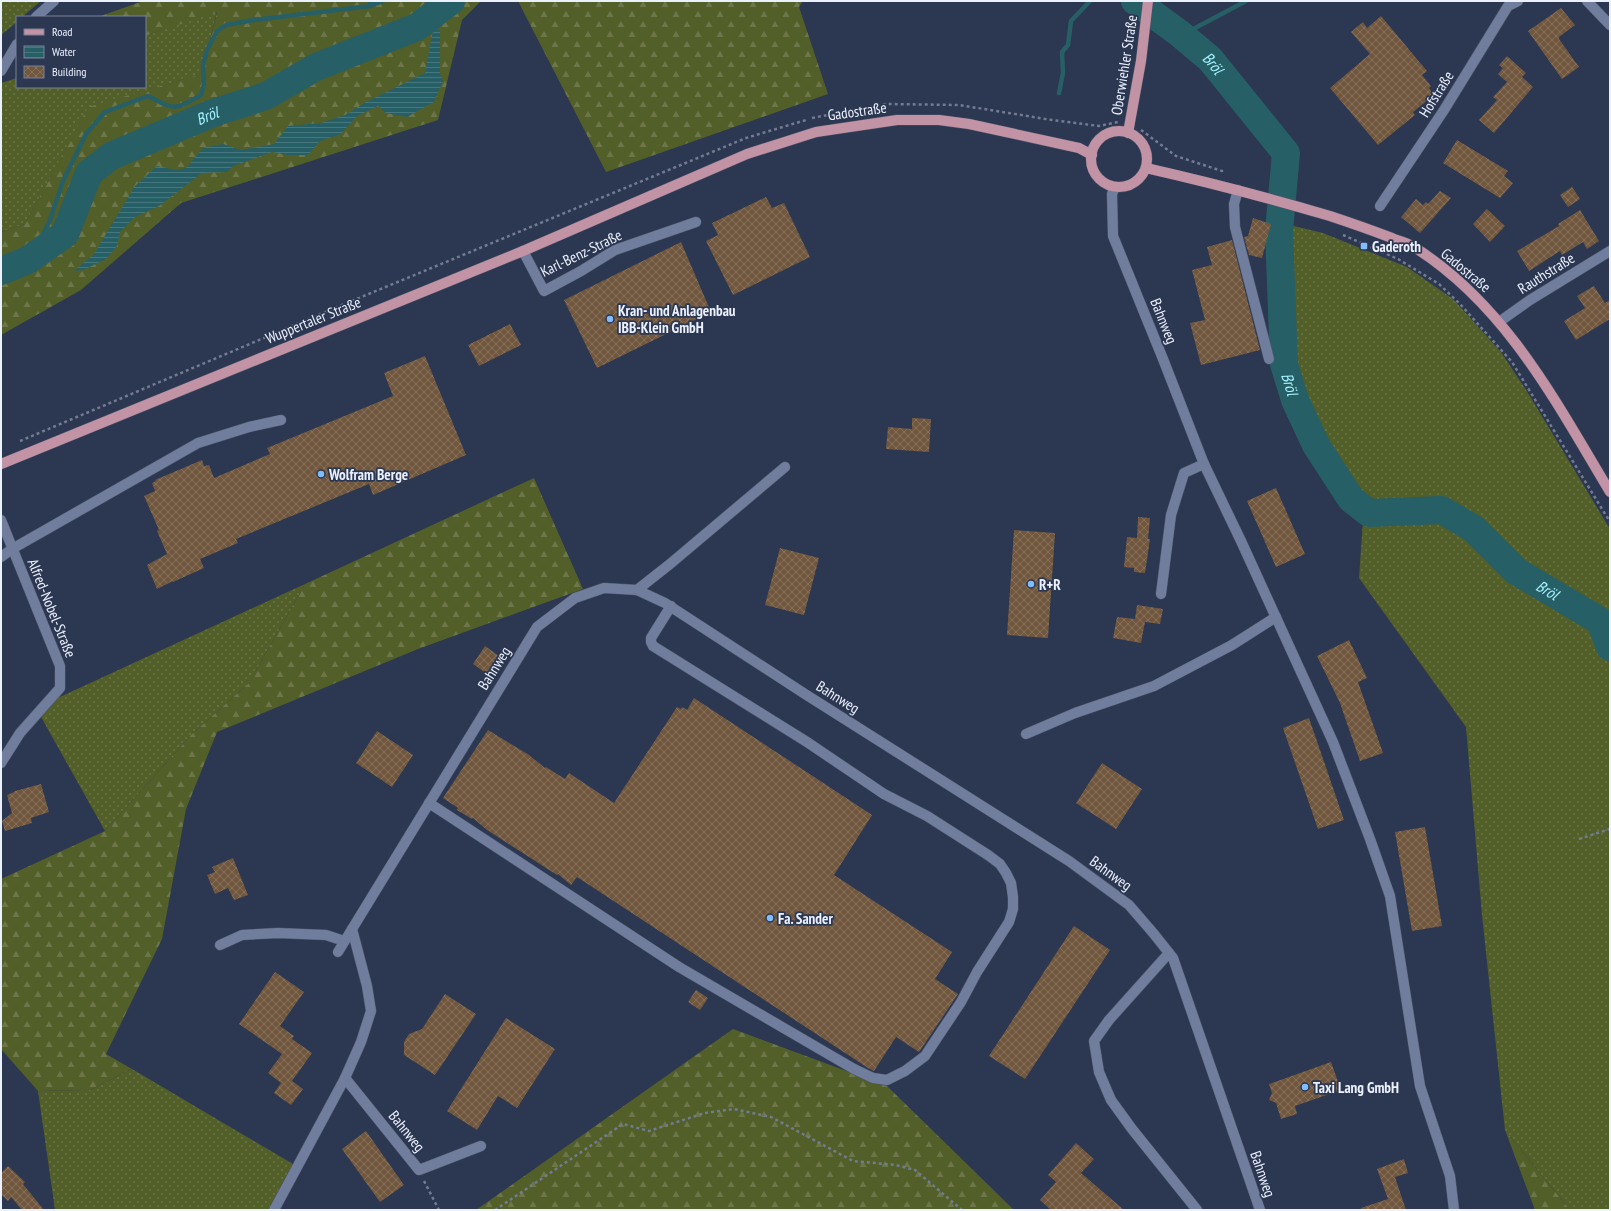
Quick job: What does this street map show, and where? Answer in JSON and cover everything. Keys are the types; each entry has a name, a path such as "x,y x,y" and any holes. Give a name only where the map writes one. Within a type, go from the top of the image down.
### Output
{"main road":[{"name":"Oberwiehler Straße","path":"1128,133 1141,61 1148,1"},
{"name":"Gadostraße","path":"635,203 747,154 816,132 897,120 939,120 969,124 1079,148 1092,155"},
{"path":"1120,132 1128,133 1136,137 1144,147 1147,160 1146,168 1137,181 1122,187 1114,187 1106,184 1097,176 1092,164 1092,155 1098,141 1104,136 1120,132"},
{"name":"Gadostraße","path":"1146,168 1221,185 1254,196 1292,205 1365,227 1413,247 1461,282 1484,303 1528,359 1610,492"},
{"name":"Wuppertaler Straße","path":"1,464 523,251 635,203"}],"street":[{"path":"37,16 54,1"},
{"name":"Hofstraße","path":"1380,206 1444,110 1506,3 1518,1"},
{"path":"1587,1 1610,25"},
{"path":"1,71 16,46"},
{"name":"Bahnweg","path":"1114,187 1112,194 1113,236 1204,464 1333,742 1390,896 1420,1086 1450,1176 1454,1210"},
{"path":"1238,190 1234,204 1235,227 1269,358"},
{"name":"Karl-Benz-Straße","path":"523,251 544,291 615,250 696,222"},
{"name":"Rauthstraße","path":"1499,322 1530,300 1610,251"},
{"path":"1,558 12,549 198,443 249,427 281,420"},
{"path":"1161,594 1171,515 1184,473 1204,464"},
{"path":"636,590 670,564 785,467"},
{"name":"Alfred-Nobel-Straße","path":"1,520 60,666 60,688 20,733 1,762"},
{"name":"Bahnweg","path":"338,952 537,626 575,598 604,588 636,590 671,606 819,703 1069,861 1129,905 1173,958 1260,1210"},
{"path":"429,803 679,967 854,1069 873,1078 887,1080 905,1071 922,1059 961,1002 974,977 1010,922 1013,909 1013,897 1011,883 1006,873 1000,864 988,854 927,816 884,794 807,742 653,646 651,638 671,606"},
{"path":"1026,734 1075,713 1154,686 1232,645 1276,617"},
{"path":"274,1210 344,1078 361,1042 371,1011 367,986 352,929"},
{"path":"220,945 242,935 278,933 326,935 344,941"},
{"path":"1169,953 1109,1020 1094,1041 1099,1072 1111,1100 1132,1129 1197,1210"},
{"name":"Bahnweg","path":"344,1078 419,1170 481,1146"}],"path":[{"path":"16,443 342,305 746,138 823,115 886,104 960,105 1099,126 1131,120 1154,140 1176,156 1222,171 1221,185"},
{"path":"1336,233 1398,258 1440,284 1460,304 1512,362 1610,522"},
{"path":"1579,839 1610,830"},
{"path":"495,1210 623,1124 649,1131 705,1113 734,1109 771,1117 853,1161 896,1165 916,1170 962,1210"},
{"path":"419,1170 439,1210"}],"green space":[{"path":"1,1 41,1 23,16 16,16 16,23 1,35"},
{"path":"143,1 481,1 462,20 438,120 181,203 81,290 1,335 1,232 25,224 88,107 202,74 217,12 146,36 146,16 101,16"},
{"path":"518,1 803,1 799,7 828,94 606,172"},
{"path":"217,11 202,74 88,108 25,224 1,232 1,83 16,78 16,88 146,88 146,36"},
{"path":"1273,221 1323,233 1407,267 1453,299 1501,352 1528,393 1610,529 1610,1210 1570,1210 1505,1130 1482,915 1466,727 1359,578 1363,520 1283,373"},
{"path":"534,478 583,589 418,649 217,732 186,809 162,939 106,1054 132,1069 90,1090 38,1091 1,1049 1,879 105,831 191,735 249,683 305,584"},
{"path":"305,584 249,683 191,735 105,831 36,708"},
{"path":"733,1029 887,1086 1014,1210 476,1210"},
{"path":"132,1069 293,1164 268,1210 55,1210 38,1091 90,1090"},
{"path":"1505,1130 1570,1210 1535,1210"}],"water":[{"path":"433,30 440,30 440,74 443,81 434,102 407,117 386,113 378,106 357,116 341,134 320,141 308,155 288,155 272,152 233,166 227,172 202,173 159,206 135,217 120,232 117,246 106,259 83,270 74,271 94,254 135,186 157,166 176,170 186,168 203,148 223,144 241,150 274,144 288,126 321,123 345,115 368,101 425,73"}],"building":[{"path":"1561,8 1575,25 1559,37 1559,39 1579,67 1562,79 1528,31"},
{"path":"1381,16 1427,71 1422,75 1431,86 1429,88 1434,95 1413,112 1415,115 1378,145 1330,88 1370,54 1351,32 1363,22 1367,28"},
{"path":"1507,56 1526,73 1522,77 1533,87 1494,133 1479,120 1497,100 1493,97 1507,82 1498,74 1503,68 1499,65"},
{"path":"1457,140 1508,171 1504,176 1513,183 1500,198 1443,163"},
{"path":"1572,187 1580,199 1568,207 1560,195"},
{"path":"1440,191 1451,198 1420,233 1401,217 1416,199 1423,205 1426,202 1428,204"},
{"path":"766,197 772,208 784,203 810,257 733,295 706,241 718,235 712,223"},
{"path":"1487,209 1505,226 1490,242 1473,224"},
{"path":"1580,210 1599,241 1587,249 1583,242 1562,255 1560,251 1529,271 1517,251 1559,226 1558,224"},
{"path":"1253,218 1271,224 1262,258 1249,255 1244,237 1248,236"},
{"path":"1232,240 1260,350 1201,365 1190,323 1205,320 1192,270 1212,265 1207,247"},
{"path":"681,242 711,312 597,368 564,300"},
{"path":"1594,286 1605,303 1610,300 1610,319 1576,340 1564,321 1585,308 1577,296"},
{"path":"510,324 521,345 479,366 468,345"},
{"name":"Wolfram Berge","path":"425,356 466,455 373,495 369,484 236,539 238,543 200,559 204,568 157,589 147,565 167,554 157,531 159,530 144,496 155,491 152,483 156,481 155,480 202,460 204,466 209,465 214,478 270,454 267,448 393,396 384,373"},
{"path":"912,418 931,419 929,452 886,449 888,427 912,429"},
{"path":"1276,488 1305,554 1276,567 1247,501"},
{"path":"1138,517 1150,518 1148,539 1150,539 1145,573 1134,572 1134,568 1124,567 1127,537 1137,538"},
{"name":"R+R","path":"1014,530 1055,533 1048,638 1007,635"},
{"path":"780,548 819,558 804,615 765,605"},
{"path":"1137,605 1163,609 1160,624 1145,622 1141,643 1113,638 1117,617 1135,619"},
{"path":"1349,640 1367,678 1358,682 1383,753 1360,761 1340,703 1317,656"},
{"path":"485,646 499,656 487,674 473,664"},
{"name":"Fa. Sander","path":"694,698 872,815 834,875 952,952 935,979 958,994 919,1052 896,1037 874,1071 868,1068 577,877 571,885 558,874 557,875 487,830 473,818 472,819 457,810 458,808 443,798 488,730 529,755 545,768 546,767 565,779 569,773 614,803 677,707 681,709 682,707 687,710"},
{"path":"1309,718 1344,820 1318,829 1283,728"},
{"path":"377,731 413,755 392,787 356,763"},
{"path":"1102,763 1142,789 1116,829 1076,803"},
{"path":"41,784 49,812 31,818 32,823 5,831 2,821 12,813 7,795 15,791"},
{"path":"1425,827 1442,926 1412,931 1395,832"},
{"path":"233,858 248,895 234,900 228,888 215,894 207,875 215,872 212,867"},
{"path":"1074,926 1110,950 1025,1079 989,1056"},
{"path":"275,972 304,992 280,1026 294,1036 292,1039 312,1053 292,1081 303,1089 291,1105 274,1093 281,1083 268,1073 282,1054 239,1024"},
{"path":"696,990 708,998 700,1010 688,1002"},
{"path":"445,994 476,1014 435,1075 404,1055 404,1042 409,1034 422,1029"},
{"path":"506,1018 555,1049 517,1108 498,1096 477,1130 447,1111"},
{"name":"Taxi Lang GmbH","path":"1331,1062 1341,1090 1295,1106 1297,1114 1281,1119 1276,1103 1269,1100 1272,1093 1269,1084"},
{"path":"366,1131 404,1185 380,1202 342,1149"},
{"path":"1076,1143 1094,1159 1081,1173 1124,1210 1051,1210 1040,1200 1056,1182 1048,1175"},
{"path":"1404,1159 1408,1173 1395,1177 1406,1210 1361,1210 1361,1208 1388,1199 1377,1169"},
{"path":"8,1166 25,1182 23,1184 44,1210 22,1210 11,1197 8,1201 1,1194 1,1173"}],"waterway":[{"path":"32,257 50,220 63,181 86,134 105,112 148,96 174,107 185,104 201,95 204,85 203,65 207,50 217,31 226,25 254,20 370,6 370,1"},
{"path":"370,6 383,1"},
{"name":"Bröl","path":"1,271 28,260 65,234 89,173 111,156 213,113 266,96 316,67 417,27 451,1"},
{"path":"1059,93 1063,73 1062,52 1068,45 1071,21 1090,1"},
{"name":"Bröl","path":"1135,1 1179,33 1210,59 1286,153 1279,231 1284,364 1295,400 1316,445 1351,499 1369,513 1442,510 1474,529 1516,571 1600,621 1610,647"},
{"path":"1182,35 1246,1"}],"place":[{"name":"Gaderoth","path":"1364,246"},
{"name":"Kran- und Anlagenbau IBB-Klein GmbH","path":"610,319"},
{"name":"Wolfram Berge","path":"321,474"},
{"name":"R+R","path":"1031,584"},
{"name":"Fa. Sander","path":"770,918"},
{"name":"Taxi Lang GmbH","path":"1305,1087"}]}
